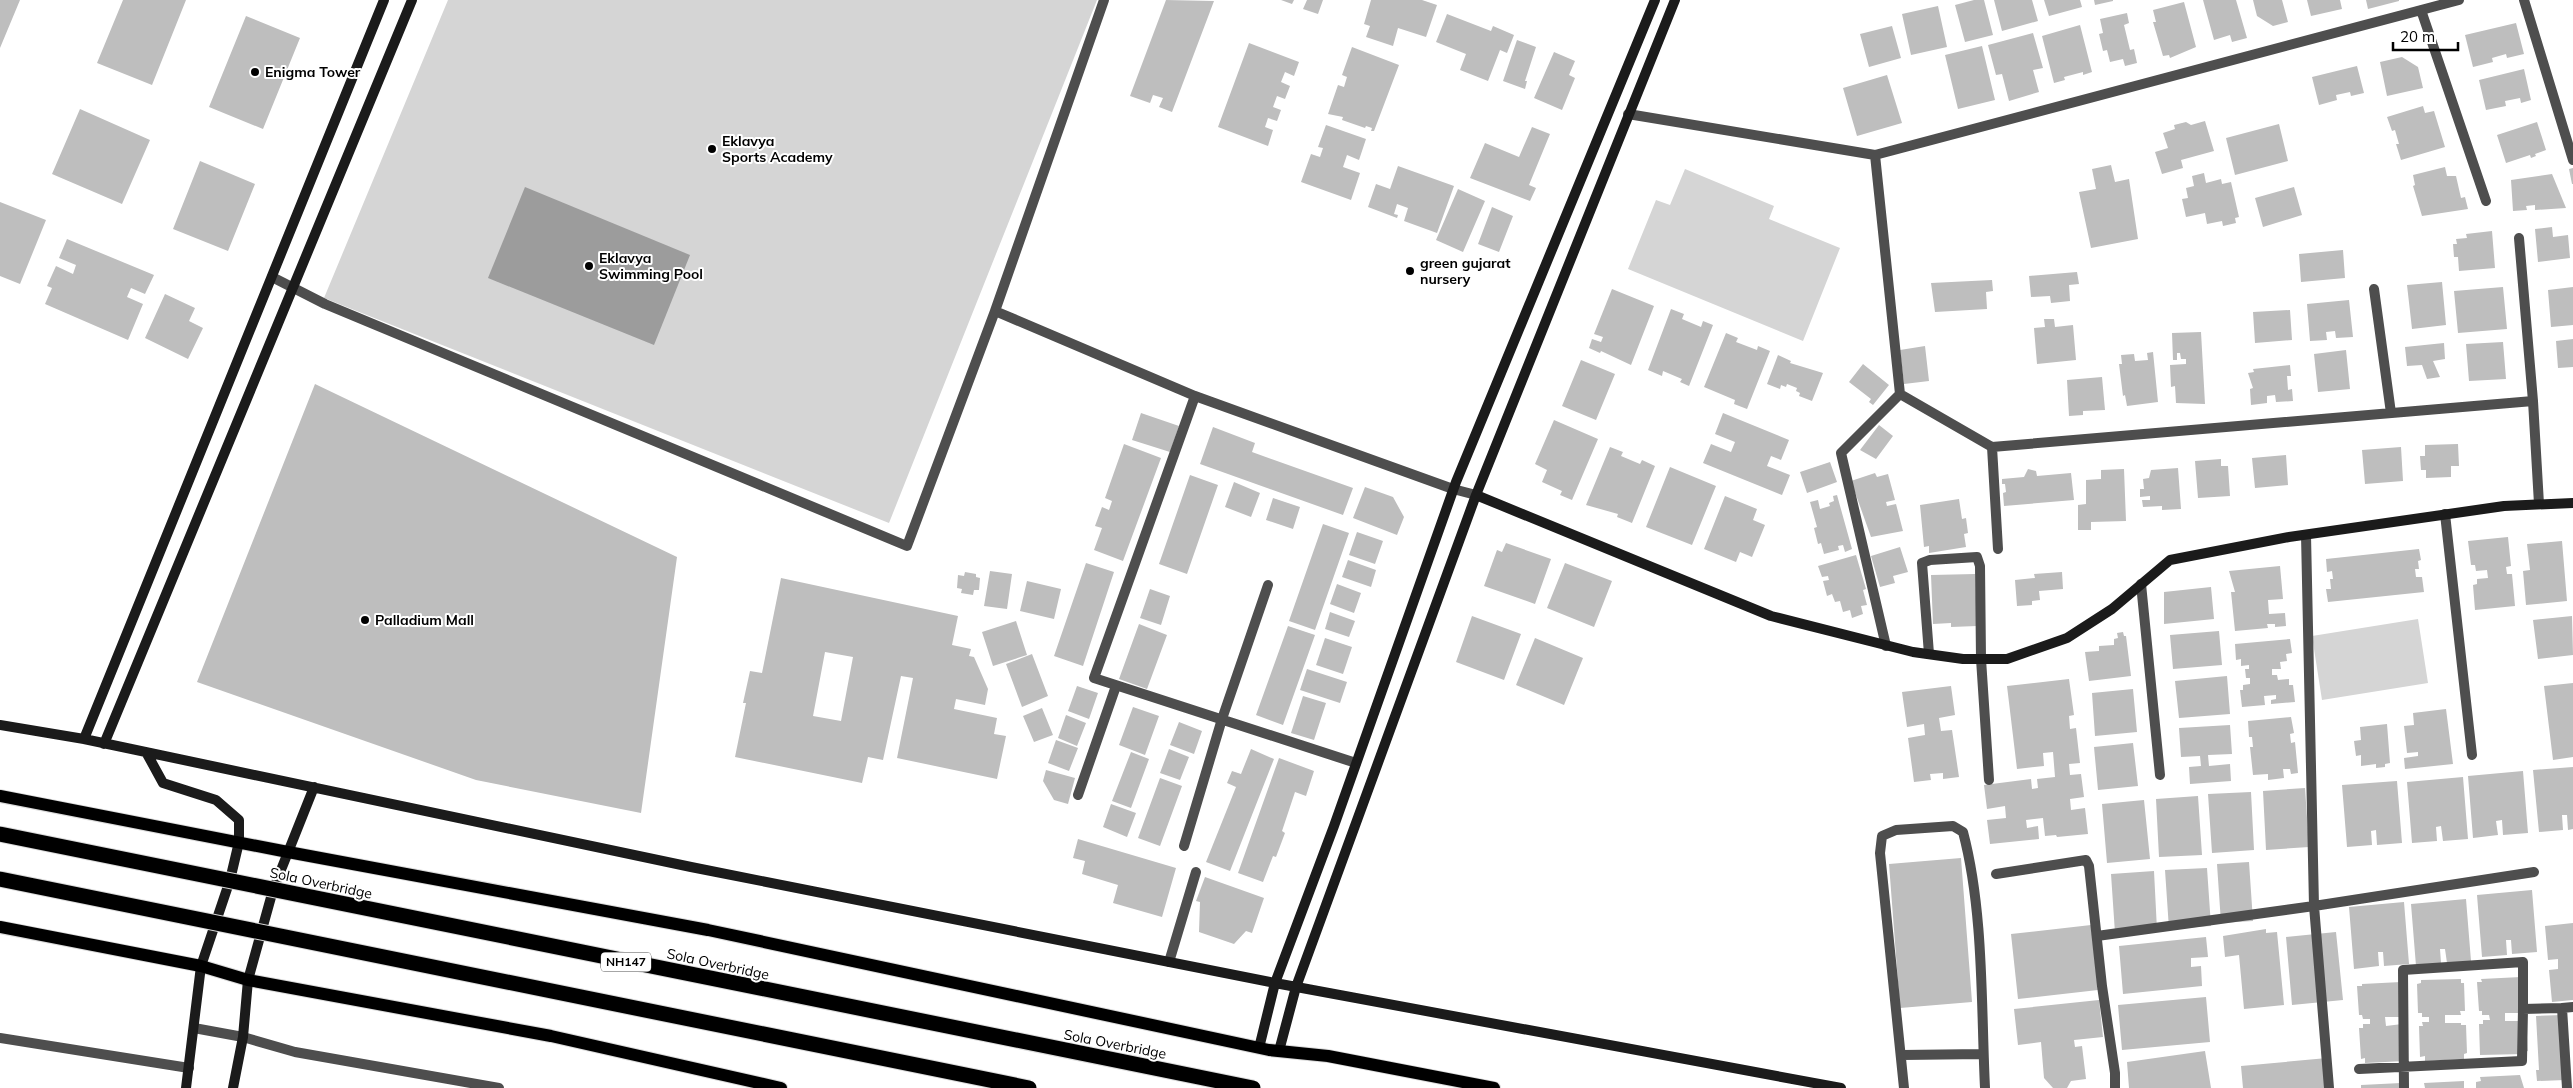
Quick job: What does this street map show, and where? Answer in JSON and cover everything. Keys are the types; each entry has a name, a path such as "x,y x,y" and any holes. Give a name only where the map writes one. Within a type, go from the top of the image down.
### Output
{"highway":[{"name":"Sola Overbridge","path":"0,834 1253,1088"},
{"path":"0,879 1029,1088"}],"main road":[{"path":"0,796 708,930 1259,1048 1328,1056 1494,1088"},
{"path":"0,928 201,966 248,980 551,1036 781,1088"}],"street":[{"path":"84,739 384,0"},
{"path":"104,744 412,0"},
{"path":"272,276 325,304 907,546 995,311 1104,0"},
{"path":"1259,1048 1275,983 1356,763 1453,489 1655,0"},
{"path":"1279,1051 1296,987 1476,495 1674,0"},
{"path":"1628,114 1875,155 2459,0"},
{"path":"2524,0 2573,160"},
{"path":"2421,10 2486,200"},
{"path":"1875,155 1900,394"},
{"path":"2519,238 2533,401 2539,504"},
{"path":"2374,289 2391,413"},
{"path":"995,311 1195,396 1453,489 1476,495 1771,616 1886,646 1929,654 2007,660 2067,638 2112,608 2170,560 2306,535 2444,514 2504,506 2573,503"},
{"path":"1900,394 1992,447 2533,401"},
{"path":"1886,646 1841,453 1900,394"},
{"path":"1195,396 1094,678 1356,763"},
{"path":"1992,447 1998,549"},
{"path":"2444,514 2472,755"},
{"path":"2306,535 2314,906 2329,1088"},
{"path":"1929,654 1922,564 1930,560 1977,556 1980,566 1981,659 1989,780"},
{"path":"2141,584 2160,775"},
{"path":"1184,846 1222,719 1268,585"},
{"path":"1078,795 1116,686"},
{"path":"0,725 84,739 691,867 1275,983 1841,1088"},
{"path":"146,752 163,783 216,800 239,820 238,842 230,880 201,966 186,1088"},
{"path":"233,1088 243,1037 248,980 273,890 314,787"},
{"path":"1904,1088 1880,853 1882,836 1896,830 1953,826 1963,832 1969,855 1977,923 1985,1088"},
{"path":"1996,874 2086,860 2089,866 2115,1073 2115,1088"},
{"path":"1169,962 1196,872"},
{"path":"2097,936 2314,906 2534,872"},
{"path":"2359,1069 2404,1066 2522,1061 2522,962 2403,970 2404,1066 2404,1088"},
{"path":"2523,1009 2573,1007"},
{"path":"2562,1008 2567,1088"},
{"path":"194,1028 243,1037 295,1052 499,1088"},
{"path":"0,1038 189,1068"},
{"path":"1902,1055 1983,1054"}],"shaded area":[{"name":"Eklavya Sports Academy","path":"448,0 1097,0 889,523 324,298"},
{"path":"1685,169 1774,206 1769,219 1840,248 1803,341 1628,269 1656,200 1670,205"},
{"name":"Eklavya Swimming Pool","path":"525,187 690,255 654,345 488,278"},
{"path":"2418,619 2428,683 2322,700 2312,636"}],"building":[{"path":"0,0 20,0 0,48"},
{"path":"123,0 186,0 152,85 97,63"},
{"path":"1166,0 1214,1 1172,112 1159,107 1163,98 1153,95 1150,103 1130,96"},
{"path":"1281,0 1294,0 1292,4"},
{"path":"1307,0 1323,0 1318,14 1303,9"},
{"path":"1371,0 1422,0 1437,5 1426,37 1398,28 1393,46 1366,37 1370,26 1364,24"},
{"path":"1974,0 1984,0 1993,35 1965,42 1955,5"},
{"path":"1994,0 2032,0 2038,21 2002,31"},
{"path":"2044,0 2080,0 2082,7 2049,16"},
{"path":"2094,0 2113,0 2113,1 2095,5"},
{"path":"2203,0 2236,0 2247,38 2232,42 2230,35 2214,40"},
{"path":"2253,0 2282,0 2288,22 2273,26 2257,16"},
{"path":"2307,0 2340,0 2342,9 2311,16"},
{"path":"2366,0 2399,0 2399,1 2368,9"},
{"path":"2184,2 2196,47 2170,58 2169,55 2163,56 2153,22 2156,22 2153,10"},
{"path":"1938,6 1947,47 1911,55 1902,14"},
{"path":"2127,13 2129,23 2124,25 2130,50 2134,49 2137,63 2125,66 2123,59 2110,62 2107,50 2103,51 2099,34 2103,33 2100,19"},
{"path":"1447,14 1491,31 1493,26 1514,35 1507,53 1500,50 1488,81 1460,70 1466,54 1436,42"},
{"name":"Enigma Tower","path":"246,16 300,38 263,129 209,107"},
{"path":"2516,23 2524,54 2507,58 2506,54 2492,58 2493,62 2473,67 2465,35"},
{"path":"2080,25 2092,72 2083,75 2083,72 2064,77 2065,80 2054,83 2042,36"},
{"path":"1892,26 1901,58 1869,67 1860,34"},
{"path":"2033,33 2043,68 2033,70 2039,92 2009,101 2002,74 1996,75 1988,45"},
{"path":"1517,40 1536,47 1525,81 1527,81 1525,89 1503,81"},
{"path":"1249,43 1299,62 1294,76 1285,72 1281,82 1290,86 1285,99 1277,96 1273,107 1281,110 1277,121 1268,118 1265,127 1273,130 1268,146 1218,127"},
{"path":"1982,46 1995,100 1958,109 1945,55"},
{"path":"1352,47 1399,65 1374,131 1371,131 1372,128 1366,126 1365,128 1342,120 1343,117 1328,114 1338,85 1344,87 1347,77 1342,75"},
{"path":"1554,52 1575,61 1569,75 1575,78 1562,110 1534,98"},
{"path":"2402,57 2418,67 2423,88 2387,96 2380,62"},
{"path":"2357,66 2364,93 2351,96 2350,92 2336,95 2337,100 2319,105 2312,77"},
{"path":"2524,69 2531,100 2521,103 2520,98 2505,101 2506,106 2486,110 2479,80"},
{"path":"1887,75 1902,123 1857,136 1843,88"},
{"path":"2423,106 2425,113 2434,111 2445,147 2401,160 2396,144 2399,144 2395,130 2392,131 2387,117"},
{"path":"80,109 150,140 122,204 52,174"},
{"path":"2205,121 2214,151 2181,160 2183,168 2162,174 2155,152 2168,148 2163,133 2175,129 2174,125 2186,122 2191,125"},
{"path":"2537,122 2546,150 2535,154 2536,156 2531,158 2530,155 2506,163 2497,135"},
{"path":"2279,124 2288,161 2235,175 2226,138"},
{"path":"1326,125 1366,139 1359,160 1347,155 1343,167 1360,173 1351,200 1301,182 1311,154 1320,157 1323,148 1318,147"},
{"path":"1532,127 1550,134 1529,185 1536,188 1530,201 1470,178 1485,143 1519,157"},
{"path":"200,161 255,184 228,251 173,229"},
{"path":"2111,165 2115,182 2129,179 2138,239 2091,248 2079,192 2096,189 2092,169"},
{"path":"1398,166 1454,186 1437,233 1404,221 1408,208 1397,204 1394,214 1398,215 1397,218 1368,207 1376,184 1390,189"},
{"path":"2445,167 2447,176 2456,176 2461,198 2465,197 2468,209 2422,216 2413,186 2415,185 2413,175"},
{"path":"2573,168 2573,184 2572,184 2569,169"},
{"path":"2204,173 2206,183 2221,179 2222,184 2231,182 2239,217 2235,218 2236,223 2223,226 2222,221 2207,224 2205,213 2186,217 2182,199 2188,198 2186,188 2194,186 2192,176"},
{"path":"2552,174 2566,208 2535,210 2535,205 2526,206 2527,210 2513,211 2511,180"},
{"path":"2294,187 2302,215 2263,227 2255,198"},
{"path":"1458,189 1485,201 1463,252 1436,240"},
{"path":"0,202 46,220 20,284 0,276"},
{"path":"1492,207 1513,216 1499,252 1478,244"},
{"path":"2552,227 2553,237 2568,235 2570,258 2538,262 2535,229"},
{"path":"2492,231 2495,268 2459,271 2458,257 2454,257 2453,244 2457,244 2456,239 2467,238 2466,234"},
{"path":"67,239 154,275 145,294 131,288 127,297 143,304 128,340 45,304 52,288 47,286 56,266 73,274 76,265 59,258"},
{"path":"2343,250 2345,278 2301,282 2299,254"},
{"path":"2077,272 2079,284 2069,285 2070,301 2051,303 2050,296 2031,297 2029,276"},
{"path":"1992,280 1993,291 1986,292 1987,309 1935,312 1931,283"},
{"path":"2442,282 2446,325 2412,329 2407,285"},
{"path":"2503,287 2507,329 2458,333 2454,291"},
{"path":"2573,287 2573,325 2551,327 2548,290"},
{"path":"1612,289 1654,306 1631,365 1601,351 1600,353 1589,348 1592,339 1601,342 1603,337 1594,334"},
{"path":"165,294 195,308 189,321 203,328 188,359 145,338"},
{"path":"2349,300 2353,337 2336,338 2335,331 2326,332 2327,340 2310,341 2307,304"},
{"path":"1671,309 1684,314 1682,319 1701,327 1703,321 1713,325 1689,386 1680,382 1682,379 1663,371 1662,376 1648,370"},
{"path":"2290,310 2292,340 2255,343 2253,312"},
{"path":"2044,319 2054,319 2055,327 2073,325 2076,360 2037,364 2034,328 2045,327"},
{"path":"2201,332 2205,404 2176,403 2175,386 2171,387 2170,365 2186,364 2186,359 2181,359 2180,353 2177,353 2177,360 2173,360 2172,333"},
{"path":"1726,333 1738,338 1736,342 1757,350 1758,346 1770,351 1747,409 1734,404 1735,400 1704,387"},
{"path":"2573,339 2573,367 2558,368 2556,341"},
{"path":"2503,342 2506,379 2469,381 2466,344"},
{"path":"2444,343 2445,359 2433,361 2440,377 2427,379 2422,365 2407,366 2405,347"},
{"path":"1925,346 1929,381 1904,384 1900,350"},
{"path":"2346,350 2350,389 2318,392 2314,354"},
{"path":"2153,352 2158,402 2127,406 2125,395 2123,396 2119,364 2122,364 2121,355 2134,354 2135,361 2148,360 2147,353"},
{"path":"1778,355 1791,361 1790,363 1823,373 1812,401 1799,396 1800,393 1796,391 1797,388 1787,384 1786,387 1781,385 1780,389 1767,384"},
{"path":"1581,360 1615,374 1596,420 1562,406"},
{"path":"1863,364 1889,385 1873,405 1869,402 1871,399 1849,382"},
{"path":"2290,365 2291,376 2287,376 2288,390 2292,389 2293,401 2276,402 2275,395 2267,396 2267,403 2251,405 2250,389 2253,388 2248,373 2254,372 2253,369"},
{"path":"2102,377 2105,410 2083,411 2083,415 2069,416 2067,380"},
{"path":"315,384 677,557 641,813 476,780 197,682"},
{"path":"1141,413 1179,426 1170,452 1132,440"},
{"path":"1723,413 1789,440 1781,460 1771,456 1767,466 1790,475 1782,495 1703,463 1711,444 1731,452 1735,442 1715,434"},
{"path":"1554,420 1598,439 1572,500 1560,495 1562,491 1542,482 1547,470 1535,464"},
{"path":"1879,425 1893,436 1876,459 1860,450"},
{"path":"1213,427 1255,443 1252,452 1353,488 1343,515 1200,464"},
{"path":"1124,444 1161,458 1123,561 1094,550 1102,528 1095,526 1102,507 1109,510 1112,501 1105,498"},
{"path":"2458,444 2459,466 2451,466 2451,477 2426,478 2426,470 2421,470 2420,456 2425,456 2425,445"},
{"path":"1610,447 1623,452 1621,456 1640,464 1642,460 1655,466 1632,523 1617,517 1618,514 1586,505"},
{"path":"2401,447 2403,481 2365,484 2362,450"},
{"path":"2286,455 2288,485 2255,488 2252,458"},
{"path":"2221,459 2221,466 2228,466 2230,496 2198,498 2195,461"},
{"path":"1830,462 1837,482 1807,493 1800,472"},
{"path":"1670,467 1716,486 1692,545 1646,527"},
{"path":"2178,468 2181,509 2162,510 2162,506 2143,507 2142,500 2150,500 2150,496 2140,497 2140,489 2144,489 2143,479 2149,478 2151,470"},
{"path":"2028,469 2036,471 2037,476 2071,473 2074,500 2004,506 2003,493 2006,492 2002,479 2024,477"},
{"path":"2124,469 2126,521 2091,522 2091,530 2078,530 2078,505 2086,504 2086,480 2101,479 2101,470"},
{"path":"1875,473 1877,477 1888,474 1895,500 1886,502 1887,506 1896,504 1903,531 1871,537 1851,481"},
{"path":"1190,475 1218,485 1187,574 1159,564"},
{"path":"1234,482 1260,493 1251,517 1225,507"},
{"path":"1365,487 1393,497 1404,517 1397,535 1353,518"},
{"path":"1837,495 1852,549 1845,552 1843,545 1838,546 1839,550 1824,554 1821,543 1818,544 1814,528 1817,527 1810,502 1818,500 1820,509 1830,506 1829,503 1834,501 1833,496"},
{"path":"1725,496 1757,509 1753,520 1765,525 1752,557 1740,552 1736,562 1704,549"},
{"path":"1273,498 1300,507 1293,529 1266,520"},
{"path":"1959,499 1962,519 1966,518 1968,533 1964,534 1966,547 1929,553 1929,546 1924,547 1920,505"},
{"path":"1323,524 1349,533 1315,630 1289,621"},
{"path":"1357,532 1383,541 1375,564 1349,555"},
{"path":"2508,537 2511,566 2506,567 2507,574 2512,574 2515,606 2475,610 2473,585 2477,584 2477,579 2488,578 2487,570 2476,571 2475,565 2471,565 2468,541"},
{"path":"2562,541 2567,601 2526,605 2523,571 2530,570 2527,544"},
{"path":"1506,543 1551,559 1535,604 1484,586 1497,550 1502,552"},
{"path":"1900,547 1908,572 1893,576 1895,583 1880,587 1871,556"},
{"path":"2419,549 2421,560 2418,561 2419,569 2415,569 2416,577 2422,577 2424,592 2328,602 2326,589 2331,589 2330,579 2333,579 2332,571 2327,572 2326,559"},
{"path":"1856,555 1866,589 1863,590 1867,605 1861,606 1863,614 1852,618 1850,610 1843,612 1840,601 1835,602 1832,594 1827,596 1823,581 1829,580 1828,576 1822,577 1818,566"},
{"path":"1348,560 1376,570 1371,587 1342,577"},
{"path":"1086,563 1114,572 1083,666 1054,656"},
{"path":"1565,563 1612,581 1594,627 1547,608"},
{"path":"2280,566 2283,599 2268,600 2269,614 2285,613 2286,626 2275,627 2275,624 2267,624 2268,628 2235,631 2231,592 2235,592 2229,571"},
{"path":"990,571 1012,574 1007,609 984,606"},
{"path":"965,572 976,574 976,577 980,578 979,590 974,590 973,595 961,593 962,589 957,588 958,575 964,576"},
{"path":"2062,572 2063,589 2039,591 2040,600 2032,601 2032,605 2017,606 2015,580 2035,578 2034,574"},
{"path":"1975,574 1977,626 1951,627 1951,623 1933,624 1931,575"},
{"path":"781,578 958,616 952,645 971,649 969,656 974,657 988,689 985,705 956,699 954,709 997,718 994,734 1006,736 997,779 897,758 913,678 901,676 883,760 868,757 862,783 735,757 746,703 743,703 750,671 762,673","holes":["825,652 853,657 841,721 813,716"]},
{"path":"1027,581 1061,589 1054,619 1020,611"},
{"path":"1337,584 1361,593 1354,613 1330,604"},
{"path":"2211,587 2214,619 2164,624 2164,592"},
{"path":"1150,589 1170,596 1161,625 1140,618"},
{"path":"1330,612 1355,621 1349,637 1325,629"},
{"path":"1472,616 1521,634 1504,680 1456,662"},
{"path":"2572,616 2573,655 2538,659 2533,620"},
{"path":"1016,621 1027,655 993,666 982,632"},
{"path":"1139,624 1167,635 1147,689 1119,679"},
{"path":"1288,626 1315,635 1283,725 1256,715"},
{"path":"2219,631 2222,665 2173,669 2170,635"},
{"path":"2123,632 2124,636 2126,636 2131,676 2089,681 2085,652 2099,651 2099,646 2114,645 2114,639 2118,638 2117,633"},
{"path":"1325,638 1352,647 1343,674 1316,665"},
{"path":"1535,638 1583,658 1564,705 1516,685"},
{"path":"2290,639 2292,653 2286,654 2287,661 2280,662 2281,669 2272,669 2272,675 2277,675 2278,680 2289,679 2289,685 2293,685 2295,702 2271,704 2271,700 2276,699 2276,695 2264,696 2265,705 2242,707 2240,690 2243,690 2243,685 2250,684 2250,678 2246,678 2245,669 2249,669 2249,665 2241,666 2241,659 2236,660 2235,644"},
{"path":"1032,654 1048,696 1022,707 1006,664"},
{"path":"1307,669 1347,682 1340,703 1300,690"},
{"path":"2227,676 2230,714 2179,718 2175,681"},
{"path":"2069,679 2074,715 2069,716 2070,729 2076,728 2080,763 2069,764 2070,775 2081,774 2084,797 2070,799 2071,810 2085,808 2088,834 2057,837 2056,835 2045,836 2043,818 2026,820 2027,828 2038,826 2039,839 1990,844 1987,820 2006,818 2005,806 1987,809 1984,785 2031,779 2032,789 2038,788 2037,779 2055,777 2053,752 2043,753 2044,766 2017,769 2007,686"},
{"path":"2573,683 2573,757 2553,760 2544,686"},
{"path":"1077,686 1098,693 1089,719 1068,711"},
{"path":"1951,686 1955,715 1939,718 1941,731 1952,730 1959,777 1943,779 1943,773 1930,774 1931,780 1914,782 1908,738 1925,735 1924,724 1907,727 1902,692"},
{"path":"2133,689 2137,732 2095,736 2092,693"},
{"path":"1303,696 1326,703 1314,740 1291,733"},
{"path":"1133,707 1159,716 1145,755 1119,745"},
{"path":"1042,708 1053,735 1034,742 1023,716"},
{"path":"2446,709 2453,764 2405,769 2404,758 2418,756 2418,752 2407,753 2404,726 2414,725 2413,713"},
{"path":"1066,715 1086,723 1077,746 1058,738"},
{"path":"2291,717 2294,733 2290,734 2291,743 2295,742 2298,773 2291,774 2290,769 2283,769 2284,778 2268,780 2268,774 2253,775 2250,747 2253,747 2252,737 2249,737 2248,721"},
{"path":"1179,722 1202,731 1194,754 1170,745"},
{"path":"2387,724 2390,763 2385,764 2385,767 2376,768 2376,764 2361,766 2361,755 2356,756 2354,741 2361,740 2360,727"},
{"path":"2230,725 2232,754 2208,755 2209,766 2230,764 2231,781 2190,784 2189,767 2201,766 2200,756 2181,757 2179,728"},
{"path":"1056,740 1078,748 1069,771 1048,763"},
{"path":"2133,743 2138,786 2098,790 2094,747"},
{"path":"1169,749 1189,757 1180,780 1160,773"},
{"path":"1251,749 1274,759 1230,871 1206,862 1236,787 1227,783 1232,771 1241,774"},
{"path":"1131,752 1149,759 1131,808 1112,801"},
{"path":"1279,758 1314,771 1306,796 1295,792 1282,831 1285,833 1276,857 1273,856 1263,882 1238,873"},
{"path":"2573,767 2573,829 2568,830 2567,815 2562,815 2563,830 2539,832 2533,770"},
{"path":"1046,770 1075,778 1068,804 1054,800 1043,781"},
{"path":"2523,771 2528,833 2503,835 2502,820 2496,821 2498,835 2473,838 2468,776"},
{"path":"2463,777 2468,839 2443,841 2441,826 2436,827 2437,841 2412,843 2407,782"},
{"path":"1160,778 1182,786 1160,846 1138,838"},
{"path":"2397,781 2402,843 2377,845 2376,830 2371,831 2372,845 2347,847 2342,785"},
{"path":"2305,788 2309,847 2266,850 2263,791"},
{"path":"2251,792 2254,850 2212,853 2208,794"},
{"path":"2198,796 2202,855 2159,857 2156,799"},
{"path":"2144,800 2150,859 2107,863 2102,804"},
{"path":"1111,804 1136,813 1127,837 1103,827"},
{"path":"1078,839 1176,868 1162,917 1113,903 1118,885 1082,874 1085,861 1073,858"},
{"path":"1961,858 1972,1002 1900,1008 1889,864"},
{"path":"2249,862 2253,921 2221,923 2217,864"},
{"path":"2207,868 2211,926 2169,929 2165,870"},
{"path":"2154,871 2157,930 2115,933 2111,874"},
{"path":"1205,877 1264,898 1252,933 1246,931 1234,944 1199,932 1200,902 1196,901"},
{"path":"2532,890 2537,952 2512,954 2511,940 2506,940 2507,955 2482,957 2477,895"},
{"path":"2466,899 2471,961 2447,963 2445,949 2440,949 2441,963 2416,966 2411,904"},
{"path":"2404,902 2409,964 2384,966 2383,952 2378,952 2379,966 2354,969 2349,907"},
{"path":"2573,923 2573,1000 2552,1002 2549,970 2558,969 2558,959 2548,960 2545,926"},
{"path":"2091,925 2098,990 2018,999 2011,934"},
{"path":"2266,929 2266,933 2277,932 2284,1005 2244,1009 2239,955 2225,957 2223,936"},
{"path":"2336,932 2343,1000 2292,1005 2286,937"},
{"path":"2206,937 2208,957 2191,958 2191,967 2201,966 2202,986 2123,994 2119,946"},
{"path":"2521,977 2521,1013 2505,1013 2505,1021 2521,1021 2526,1023 2528,1051 2524,1052 2524,1054 2480,1055 2479,1024 2483,1024 2483,1020 2490,1020 2489,1015 2482,1015 2482,1011 2479,1011 2477,982 2482,982 2481,979"},
{"path":"2461,979 2461,983 2464,983 2465,1011 2460,1011 2461,1015 2445,1015 2445,1023 2461,1023 2461,1025 2466,1025 2467,1053 2464,1054 2464,1059 2425,1061 2425,1056 2420,1057 2419,1026 2423,1026 2422,1022 2429,1022 2429,1017 2422,1017 2422,1013 2418,1013 2417,984 2421,983 2421,980"},
{"path":"2401,982 2401,1017 2385,1017 2386,1026 2402,1024 2405,1061 2365,1063 2365,1058 2361,1059 2359,1028 2363,1028 2363,1024 2370,1024 2370,1019 2363,1019 2362,1015 2359,1015 2357,986 2362,986 2362,984"},
{"path":"2206,997 2210,1042 2122,1050 2118,1005"},
{"path":"2099,1000 2103,1037 2074,1040 2075,1047 2082,1046 2086,1079 2071,1081 2067,1088 2053,1088 2044,1078 2041,1042 2018,1045 2014,1009"},
{"path":"2562,1015 2565,1080 2537,1081 2536,1070 2539,1070 2536,1016"},
{"path":"2205,1051 2211,1088 2129,1088 2127,1062"},
{"path":"2327,1058 2330,1088 2243,1088 2241,1066"},
{"path":"2520,1075 2524,1088 2476,1088 2476,1082 2481,1081 2480,1077"},
{"path":"2464,1081 2464,1088 2425,1088 2424,1083"},
{"path":"2401,1083 2401,1088 2361,1088 2361,1085"}],"place":[{"name":"Enigma Tower","path":"255,72"},
{"name":"Eklavya Sports Academy","path":"712,149"},
{"name":"Eklavya Swimming Pool","path":"589,266"},
{"name":"green gujarat nursery","path":"1410,271"},
{"name":"Palladium Mall","path":"365,620"}]}
